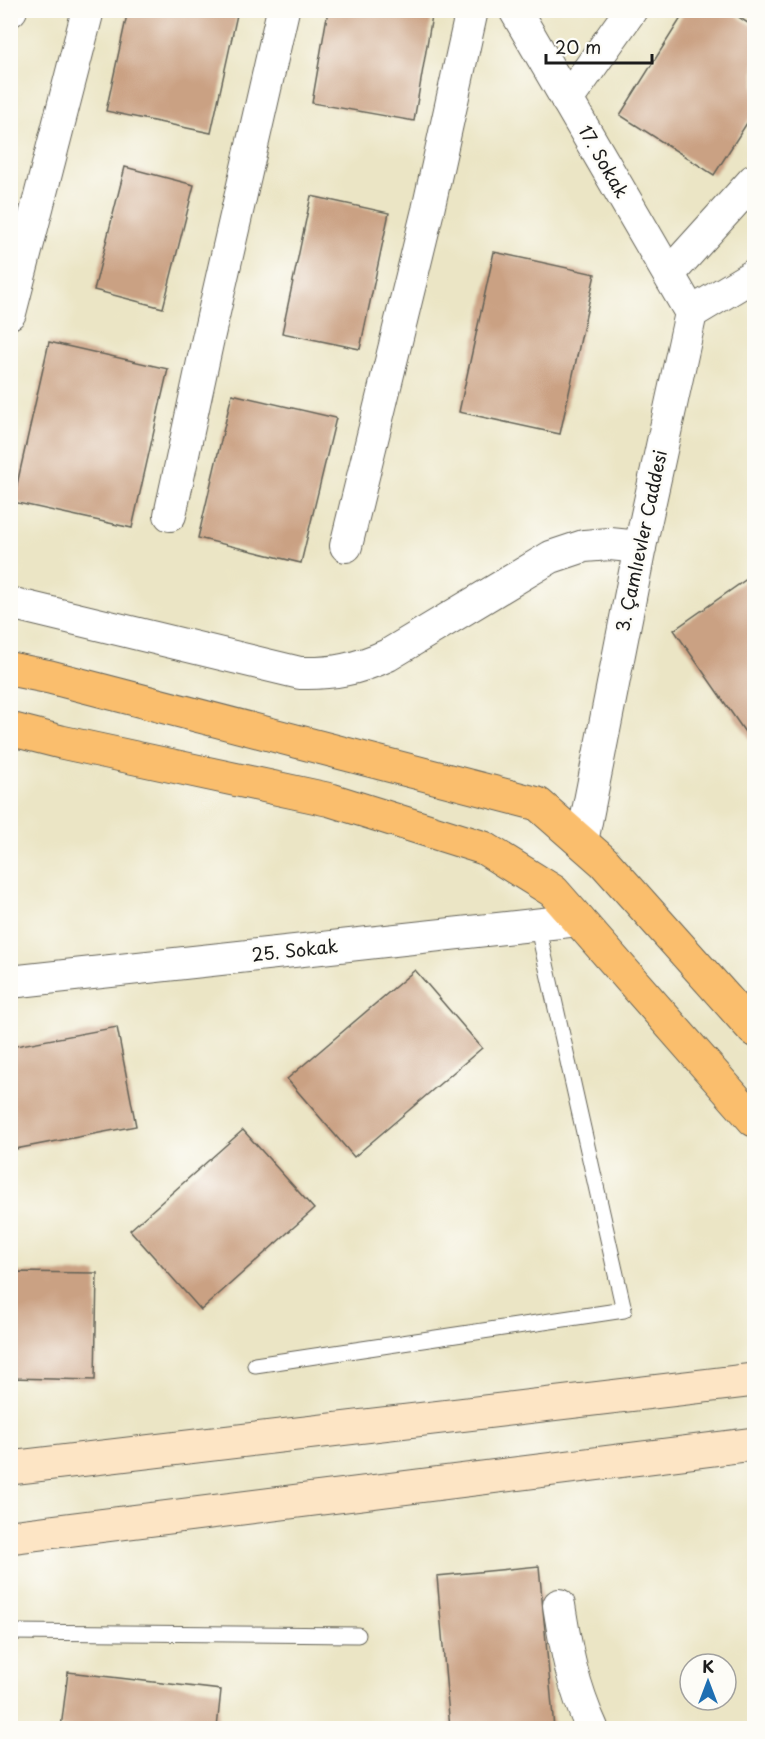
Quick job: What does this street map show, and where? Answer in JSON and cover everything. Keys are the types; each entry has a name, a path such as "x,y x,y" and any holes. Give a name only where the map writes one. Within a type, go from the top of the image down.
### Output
{"main road":[{"path":"10,669 61,680 538,804 604,862 754,1030"},
{"path":"10,729 331,800 484,848 553,891 754,1120"},
{"path":"10,1468 754,1380"},
{"path":"10,1537 754,1444"}],"street":[{"path":"10,313 88,10"},
{"path":"170,515 209,332 283,10"},
{"path":"346,546 425,221 472,10"},
{"name":"17. Sokak","path":"515,10 691,313"},
{"path":"567,100 632,10"},
{"path":"669,274 754,180"},
{"path":"691,313 752,284"},
{"name":"3. Çamlıevler Caddesi","path":"582,842 640,547 691,313"},
{"path":"10,603 300,673 322,674 366,665 388,655 551,557 584,546 610,544 640,547"},
{"name":"25. Sokak","path":"10,982 579,920"},
{"path":"559,1605 568,1662 580,1702 592,1728"}],"lane":[{"path":"255,1365 624,1310 537,924"},
{"path":"10,1632 358,1635"}],"building":[{"path":"128,10 238,10 211,133 106,111"},
{"path":"328,10 433,10 414,121 312,103"},
{"path":"686,10 728,10 754,27 754,112 714,175 620,115"},
{"path":"125,167 194,185 163,308 94,290"},
{"path":"311,196 389,213 360,349 282,333"},
{"path":"494,252 595,274 560,434 459,412"},
{"path":"49,342 168,369 132,528 13,502"},
{"path":"232,394 336,418 301,563 198,538"},
{"path":"754,574 754,745 674,630"},
{"path":"415,970 482,1048 354,1157 287,1079"},
{"path":"117,1027 136,1126 10,1150 10,1047"},
{"path":"243,1130 314,1209 201,1310 130,1230"},
{"path":"10,1272 97,1273 95,1380 10,1378"},
{"path":"539,1566 554,1728 450,1728 437,1576"},
{"path":"68,1672 221,1690 217,1728 61,1728"}]}
